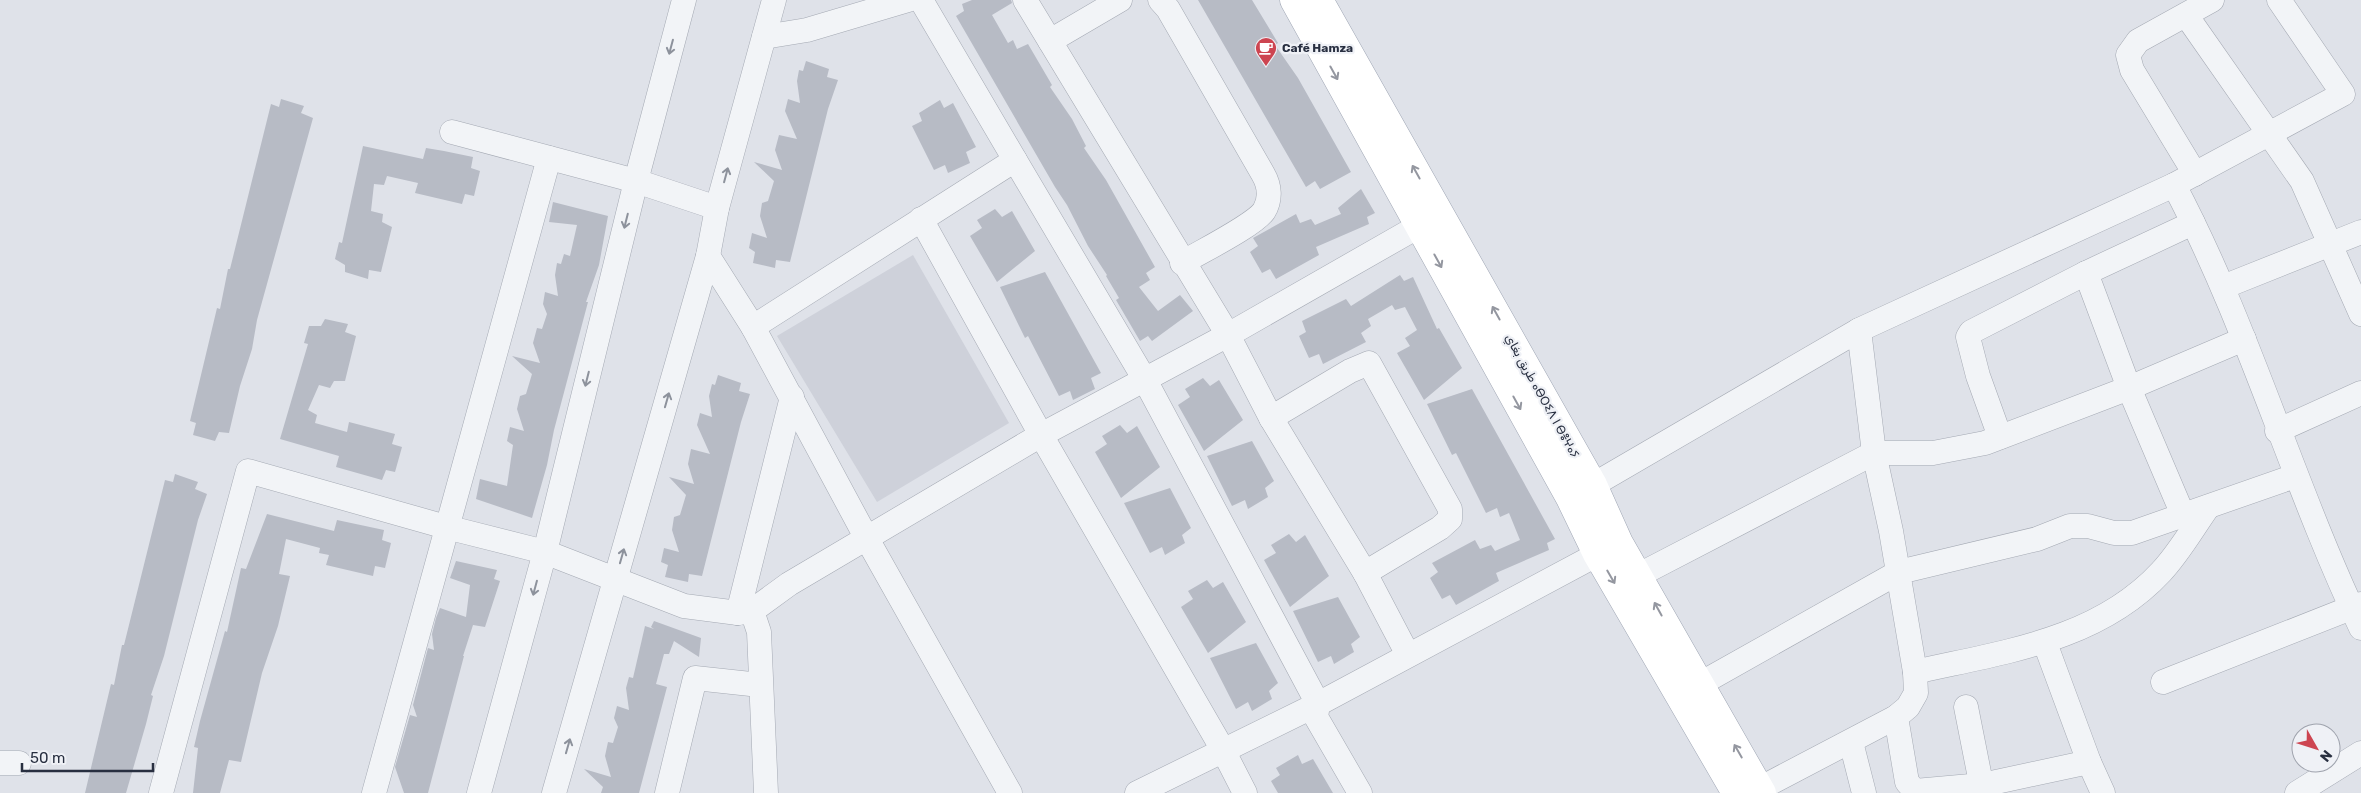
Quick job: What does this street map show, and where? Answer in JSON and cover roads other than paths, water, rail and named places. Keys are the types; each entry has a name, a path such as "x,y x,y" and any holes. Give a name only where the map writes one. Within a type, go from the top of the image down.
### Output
{"main road":[{"name":"طريق بغاي ⴰⴱⵔⵉⴷ ⵏ ⴱⴻⵖⴰⵢ","path":"1294,0 1570,498 1608,548 1753,791"},
{"name":"طريق بغاي ⴰⴱⵔⵉⴷ ⵏ ⴱⴻⵖⴰⵢ","path":"1319,0 1593,486 1608,548 1639,574 1700,684 1753,791"}],"street":[{"path":"479,793 545,552 636,181 684,0"},
{"path":"554,793 708,256 717,208 774,0"},
{"path":"764,37 807,30 908,0"},
{"path":"921,0 1145,380 1318,704 1316,717 1360,793"},
{"path":"1025,0 1182,263 1228,335 1271,418 1365,573 1408,655"},
{"path":"1050,41 1120,0"},
{"path":"1160,0 1168,9 1269,188 1267,204 1258,218 1182,263"},
{"path":"2195,174 2132,70 2128,55 2138,41 2212,0"},
{"path":"1593,486 1859,330 2174,185 2352,90 2279,0"},
{"path":"2186,15 2302,181 2329,246 2361,314"},
{"path":"452,132 636,181 717,208"},
{"path":"374,793 549,158"},
{"path":"753,327 1015,160"},
{"path":"2163,682 2358,613 2295,476 2223,287 2174,185"},
{"path":"921,219 1041,435 1223,750 1245,793"},
{"path":"2000,437 1978,376 1968,337 1976,328 2086,273 2193,223"},
{"path":"160,793 248,471 446,527 545,552 684,606 745,612 866,537 1041,435 1228,335 1419,226"},
{"path":"2223,287 2361,232"},
{"path":"708,256 753,327 866,537 1010,793"},
{"path":"2086,273 2129,388 2183,515"},
{"path":"1753,791 1896,718 1908,707 1916,693 1915,672 1899,572 1874,453 1859,330"},
{"path":"1639,574 1874,453 1902,455 1951,450 2000,437 2129,388 2244,339"},
{"path":"1271,418 1350,371 1369,363 1450,509 1450,519 1440,528 1365,573"},
{"path":"2277,431 2361,393"},
{"path":"766,793 759,632 745,612 792,397"},
{"path":"1700,684 1899,572 2037,538 2070,526 2088,526 2124,534 2141,530 2295,476"},
{"path":"1915,672 2045,643 2102,618 2147,585 2162,571 2208,507"},
{"path":"1137,793 1318,704 1608,548"},
{"path":"2045,643 2089,762 2103,793"},
{"path":"667,793 696,678 760,685"},
{"path":"1966,707 1982,789"},
{"path":"1896,718 1907,782 1912,790 1920,792 1982,789 2089,762"},
{"path":"1851,742 1864,793"},
{"path":"2297,793 2361,753"}],"place":[{"name":"Café Hamza","path":"1266,67"}]}
